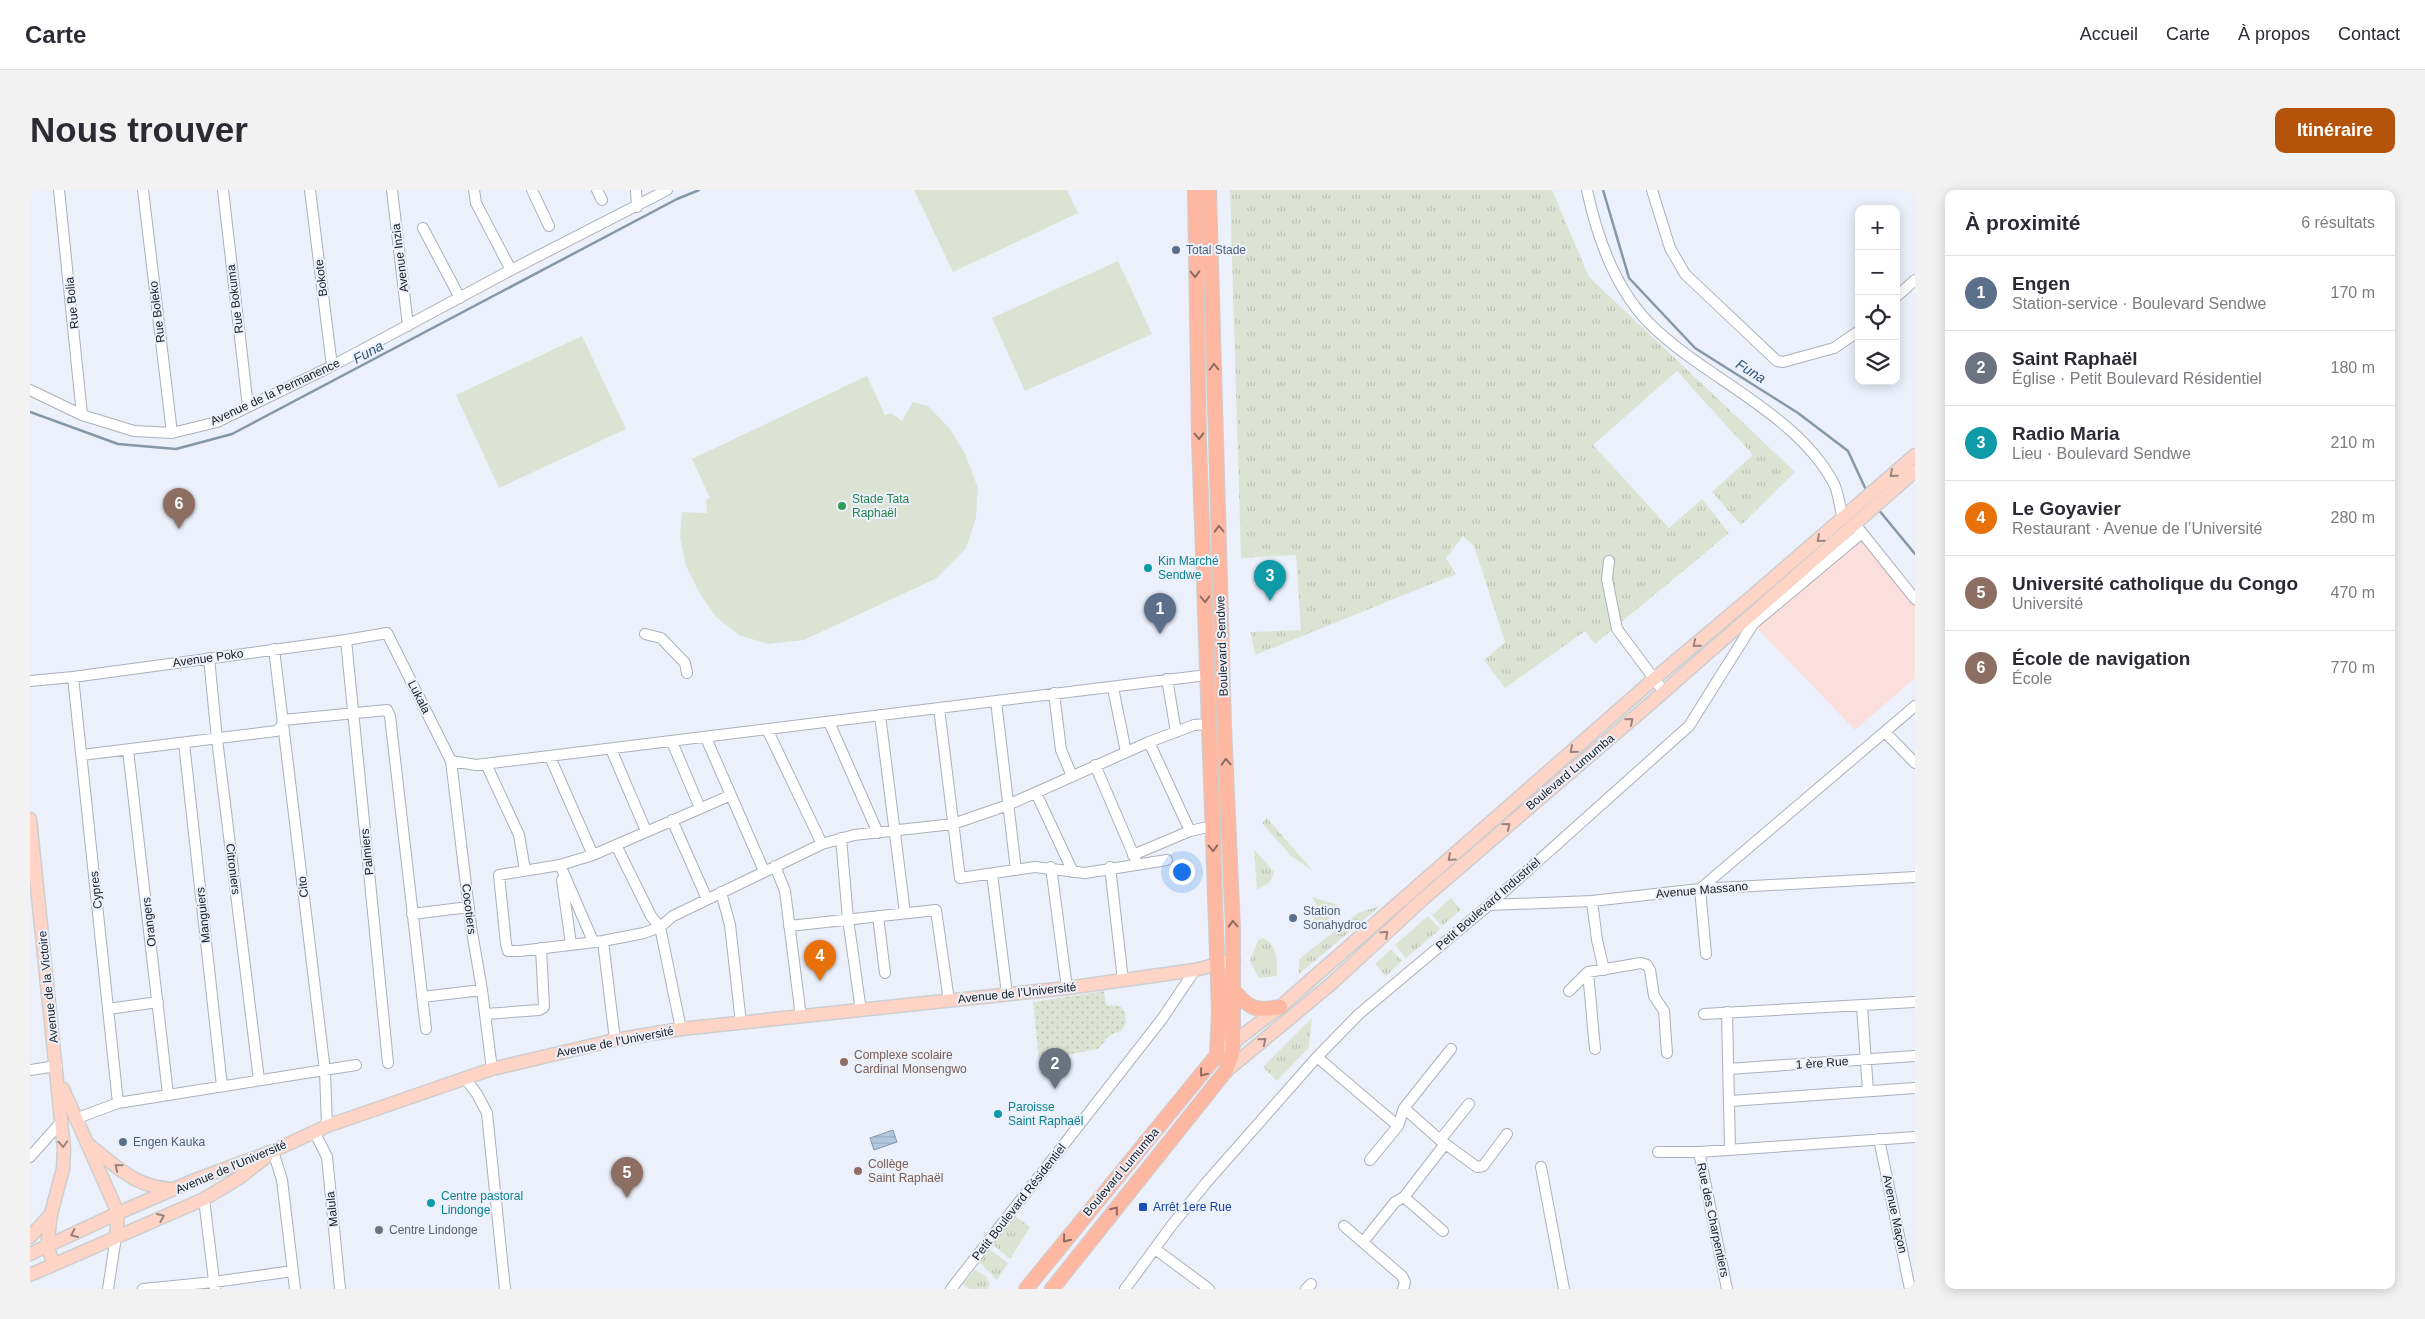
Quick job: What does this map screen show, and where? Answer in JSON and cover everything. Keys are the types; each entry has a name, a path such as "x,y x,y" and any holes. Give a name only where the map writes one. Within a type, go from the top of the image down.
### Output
{"highway":[{"name":"Boulevard Sendwe","path":"1195,190 1199,440 1219,1011 1217,1055"},
{"name":"Boulevard Sendwe","path":"1209,190 1224,725 1235,992 1233,1043"},
{"path":"1235,992 1254,1008 1263,1010 1280,1007"},
{"name":"Boulevard Lumumba","path":"1052,1289 1225,1072 1231,1057 1233,1043"},
{"name":"Boulevard Lumumba","path":"1026,1289 1217,1055"}],"main road":[{"name":"Boulevard Lumumba","path":"1225,1072 1324,990 1422,899 1861,525 1875,498 1915,455"},
{"name":"Boulevard Lumumba","path":"1217,1055 1280,1007 1654,679 1856,506 1875,498 1915,471"},
{"name":"Avenue de la Victoire","path":"30,819 62,1121 63,1169 51,1214 47,1246"},
{"name":"Avenue de l’Université","path":"30,1254 195,1180 273,1151 327,1126 465,1078 491,1063 682,1029 801,1018 1066,988 1195,970 1234,960"},
{"path":"58,1072 75,1119 100,1169 118,1213 116,1236"},
{"path":"85,1141 138,1182 156,1188 178,1189"},
{"path":"30,1274 204,1198 240,1178 273,1151"},
{"path":"30,1237 51,1214"},
{"path":"47,1246 54,1264"}],"street":[{"name":"Rue Bolia","path":"59,190 82,415"},
{"name":"Rue Boleko","path":"143,190 172,433"},
{"name":"Rue Bokuma","path":"223,190 248,407"},
{"name":"Bokote","path":"310,190 332,366"},
{"name":"Avenue Inzia","path":"392,190 408,326"},
{"path":"474,190 476,203 511,270"},
{"path":"532,190 549,226"},
{"path":"597,190 602,200"},
{"path":"636,190 637,207"},
{"name":"Avenue de la Permanence","path":"30,390 82,415 134,431 172,433 218,422 332,366 511,270 667,190"},
{"path":"1587,190 1603,245 1622,288 1648,322 1687,357 1767,412 1803,443 1833,482 1843,518"},
{"path":"1652,190 1670,248 1685,274 1777,361 1792,360 1834,348 1855,334"},
{"path":"423,228 460,298"},
{"path":"1898,295 1915,280"},
{"path":"1861,525 1915,599"},
{"name":"Petit Boulevard Industriel","path":"1125,1289 1206,1183 1318,1057 1359,1014 1489,905 1689,726 1753,624 1861,525"},
{"path":"1609,561 1607,579 1617,629 1664,692"},
{"name":"Avenue Poko","path":"30,681 73,678 387,633"},
{"name":"Lukala","path":"387,633 451,761"},
{"path":"645,634 661,638 685,663 687,674"},
{"name":"Palmiers","path":"346,640 388,1063"},
{"name":"Cito","path":"274,649 324,1071 327,1126"},
{"name":"Citroniers","path":"208,658 216,739 259,1080"},
{"path":"451,761 476,765 550,757 1207,675"},
{"name":"Cypres","path":"73,678 118,1103"},
{"path":"1167,679 1176,732"},
{"path":"1113,688 1126,752"},
{"path":"1054,693 1061,750 1072,776"},
{"path":"996,701 1016,870"},
{"path":"1706,954 1700,889 1915,706"},
{"path":"939,708 960,878 1051,867 1085,873 1135,859 1190,831 1212,826"},
{"path":"82,755 276,731 281,727 283,720 387,710 390,713 426,1030"},
{"path":"880,715 905,913"},
{"path":"829,722 878,833"},
{"path":"729,796 593,855 560,865 502,874 498,878 506,944 511,952 644,933 660,927 673,916 721,892 822,844 841,838 953,824 1008,805 1149,742 1194,725 1209,724"},
{"path":"767,729 822,844"},
{"path":"1885,732 1913,756"},
{"path":"706,738 729,796 764,871"},
{"path":"672,742 700,808"},
{"path":"1149,742 1190,831"},
{"name":"Manguiers","path":"184,743 222,1086"},
{"path":"611,749 646,831"},
{"name":"Orangers","path":"128,750 168,1094"},
{"path":"550,757 593,855"},
{"name":"Cocotiers","path":"451,761 468,907 486,1014 491,1063"},
{"path":"486,764 519,835 525,870"},
{"path":"1095,765 1135,859"},
{"path":"1036,793 1073,872"},
{"path":"672,820 707,899"},
{"path":"841,838 848,919 861,1011"},
{"path":"616,845 648,910 660,927 682,1029"},
{"path":"1135,859 1167,860"},
{"path":"560,865 598,941 615,1040"},
{"path":"560,865 571,944"},
{"path":"775,866 785,891 801,1018"},
{"path":"1051,867 1066,988"},
{"path":"1110,867 1123,980"},
{"path":"992,874 1007,994"},
{"name":"Avenue Massano","path":"1489,905 1592,901 1700,889 1915,877"},
{"path":"721,892 730,925 741,1023"},
{"path":"1592,901 1597,940 1604,970"},
{"path":"412,914 468,907"},
{"path":"789,926 936,910 949,1001"},
{"path":"878,916 886,973"},
{"path":"486,1014 539,1010 544,1007 541,948"},
{"path":"1569,991 1588,972 1641,963 1647,965 1650,970 1654,996 1664,1011 1667,1053"},
{"name":"Petit Boulevard Résidentiel","path":"951,1289 1162,1019 1195,970"},
{"path":"1588,972 1595,1049"},
{"path":"422,997 482,990"},
{"path":"108,1010 158,1002"},
{"path":"1704,1014 1915,1002"},
{"path":"1862,1006 1868,1091"},
{"path":"1727,1012 1730,1149"},
{"path":"1370,1160 1398,1126 1404,1108 1451,1050"},
{"name":"1 ère Rue","path":"1728,1069 1915,1056"},
{"path":"1318,1057 1398,1126"},
{"path":"75,1119 118,1103 356,1065"},
{"path":"30,1070 58,1072"},
{"path":"465,1078 477,1094 486,1113 505,1289"},
{"path":"1730,1101 1915,1088"},
{"path":"1363,1242 1395,1202 1404,1197 1469,1104"},
{"path":"1404,1108 1442,1142 1480,1168 1507,1134"},
{"path":"30,1157 62,1121"},
{"name":"Malula","path":"314,1131 327,1157 340,1289"},
{"path":"1658,1152 1699,1152 1915,1137"},
{"name":"Avenue Maçon","path":"1879,1139 1910,1289"},
{"path":"273,1151 282,1180 295,1289"},
{"name":"Rue des Charpentiers","path":"1699,1152 1727,1289"},
{"path":"1541,1167 1564,1289"},
{"path":"1404,1197 1444,1231"},
{"path":"204,1198 214,1286"},
{"path":"1344,1226 1402,1276 1405,1282 1403,1289"},
{"path":"108,1289 116,1236"},
{"path":"1155,1249 1168,1256 1209,1289"},
{"path":"143,1289 214,1286 294,1271"}],"shaded area":[{"path":"1862,533 1915,604 1915,678 1855,730 1753,624"}],"green space":[{"path":"914,190 1067,190 1078,213 953,272"},
{"path":"1230,190 1552,190 1589,277 1795,472 1741,525 1712,492 1753,455 1677,371 1593,445 1669,528 1702,499 1729,533 1595,644 1585,631 1505,688 1484,660 1505,642 1474,546 1463,536 1446,558 1456,574 1255,655 1251,632 1301,630 1296,555 1241,558"},
{"path":"1118,261 1152,334 1025,391 992,318"},
{"path":"582,336 626,429 499,488 456,395"},
{"name":"Stade Tata Raphaël","path":"867,376 885,415 891,413 902,421 913,402 928,406 950,429 965,454 978,488 976,518 966,548 937,578 804,640 768,644 739,635 716,617 700,594 686,566 680,537 682,512 707,513 706,500 710,498 692,459"},
{"path":"1267,818 1313,871 1291,856 1262,823"},
{"path":"1254,849 1274,872 1270,882 1257,890"},
{"path":"1312,897 1338,905 1338,912 1319,925 1316,924 1314,917 1321,912"},
{"path":"1451,898 1461,910 1442,926 1432,915"},
{"path":"1380,906 1299,974 1299,959 1358,913"},
{"path":"1428,916 1440,929 1406,958 1395,945"},
{"path":"1263,938 1272,945 1276,954 1277,976 1259,978 1250,961 1258,940"},
{"path":"1391,949 1402,961 1386,976 1375,964"},
{"path":"1104,991 1106,1005 1120,1006 1125,1012 1126,1023 1122,1030 1109,1036 1098,1049 1039,1060 1033,1002"},
{"path":"1312,1018 1309,1047 1277,1081 1263,1067"},
{"path":"1015,1216 1030,1227 1010,1259 992,1244"},
{"path":"990,1250 1008,1263 997,1280 979,1262"},
{"path":"975,1270 986,1276 990,1285 986,1289 970,1289 963,1284"}],"water":[{"path":"893,1130 897,1142 874,1150 870,1138"}],"waterway":[{"name":"Funa","path":"30,412 118,444 176,449 232,434 677,199 699,190"},
{"name":"Funa","path":"1603,190 1629,278 1695,348 1798,413 1848,451 1867,492"},
{"name":"Funa","path":"1878,509 1915,554"}],"place":[{"name":"Total Stade","path":"1176,250"},
{"name":"Stade Tata Raphaël","path":"842,506"},
{"name":"École de navigation","path":"179,529"},
{"name":"Kin Marché Sendwe","path":"1148,568"},
{"name":"Radio Maria","path":"1270,601"},
{"name":"Engen","path":"1160,634"},
{"name":"Station Sonahydroc","path":"1293,918"},
{"name":"Le Goyavier","path":"820,981"},
{"name":"Complexe scolaire Cardinal Monsengwo","path":"844,1062"},
{"name":"Saint Raphaël","path":"1055,1089"},
{"name":"Paroisse Saint Raphaël","path":"998,1114"},
{"name":"Engen Kauka","path":"123,1142"},
{"name":"Collège Saint Raphaël","path":"858,1171"},
{"name":"Université catholique du Congo","path":"627,1198"},
{"name":"Centre pastoral Lindonge","path":"431,1203"},
{"name":"Arrêt 1ere Rue","path":"1143,1207"},
{"name":"Centre Lindonge","path":"379,1230"}]}
